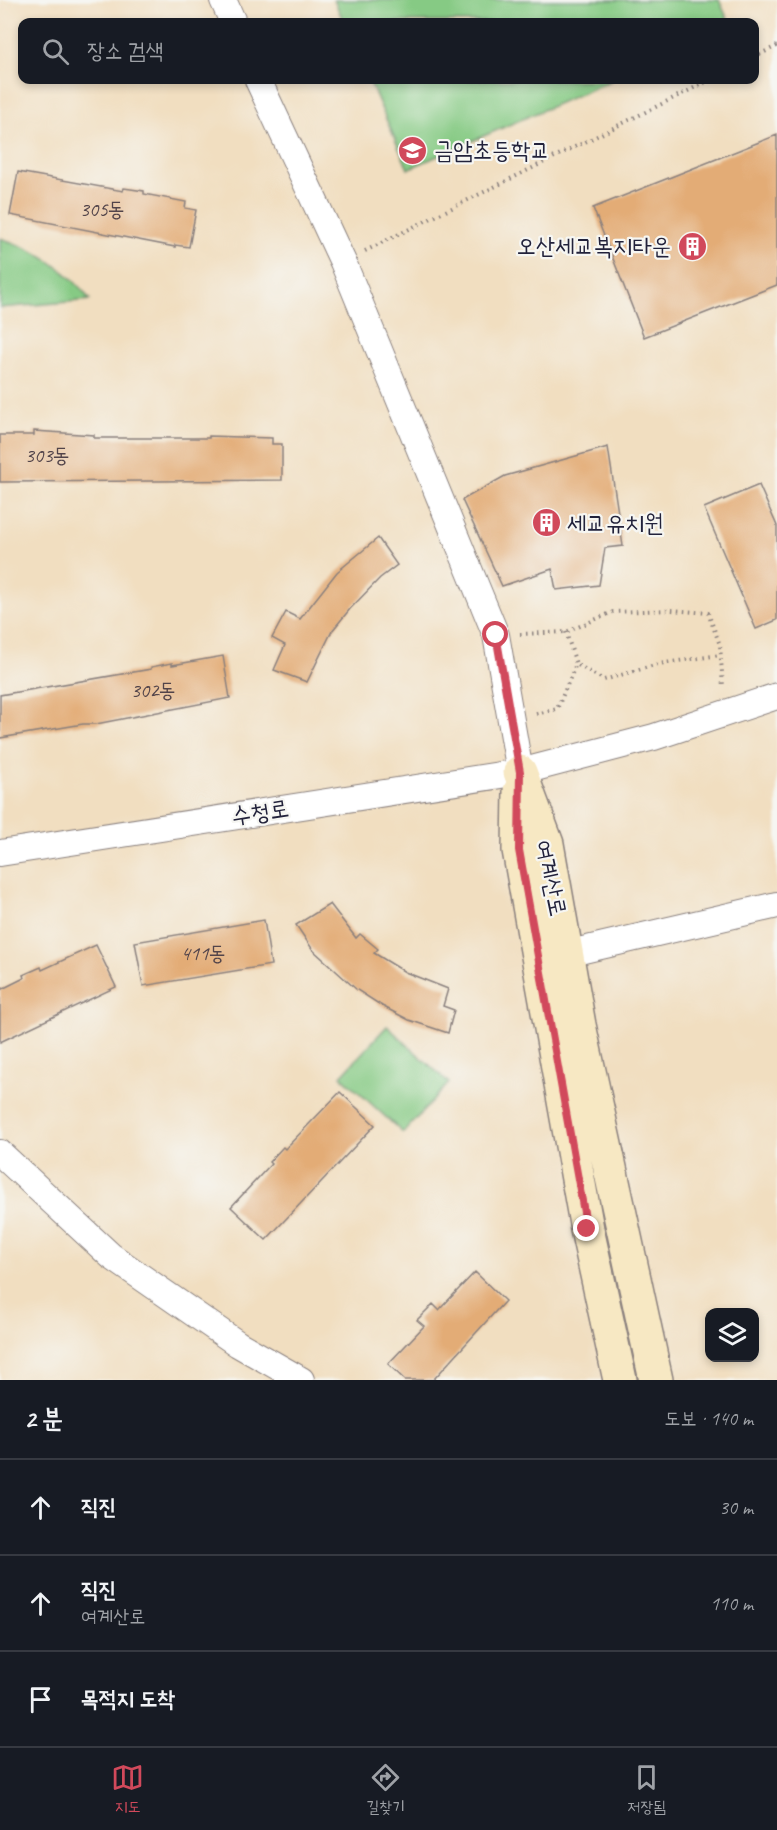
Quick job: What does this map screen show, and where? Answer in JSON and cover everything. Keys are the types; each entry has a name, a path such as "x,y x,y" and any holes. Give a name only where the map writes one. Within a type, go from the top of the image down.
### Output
{"street":[{"path":"223,0 231,18"},
{"path":"260,84 343,262 496,635 509,721 520,772"},
{"name":"수청로","path":"0,853 520,772 654,737 777,696"},
{"name":"여계산로","path":"520,772 547,844 581,1037 656,1380"},
{"name":"여계산로","path":"520,772 519,850 587,1229 620,1380"},
{"path":"566,954 777,905"},
{"path":"0,1153 111,1256 238,1344 301,1380"}],"path":[{"path":"759,55 777,46"},
{"path":"343,262 702,84"},
{"path":"496,635 566,632 613,612 671,610 708,613 720,645 721,684 727,691"},
{"path":"509,721 557,709 576,664 566,632"},
{"path":"576,664 604,680 658,664 720,655"}],"green space":[{"path":"334,0 719,0 727,18 342,18"},
{"path":"371,84 603,84 408,169"},
{"path":"0,238 39,254 61,269 90,300 0,308"},
{"path":"387,1026 449,1083 403,1133 341,1076"}],"building":[{"name":"오산세교복지타운","path":"777,135 777,285 644,337 593,208"},
{"path":"18,172 123,191 124,188 144,191 144,194 186,202 185,208 196,210 189,247 175,245 175,247 10,215"},
{"path":"34,431 94,435 94,438 209,438 209,436 272,438 272,444 282,444 282,480 0,482 0,435 34,435"},
{"name":"세교유치원","path":"608,447 623,546 605,548 599,585 556,590 552,569 502,586 462,500 505,476"},
{"path":"759,485 777,526 777,620 756,629 704,508"},
{"path":"378,538 397,565 380,578 332,631 307,682 274,670 285,645 272,638 286,612 300,619 337,572"},
{"path":"223,656 230,698 96,724 83,724 0,738 0,695 151,669 151,667 172,663 172,665"},
{"path":"330,904 356,938 360,934 378,949 374,953 405,972 448,989 443,1006 454,1010 448,1033 409,1020 382,1006 357,990 313,950 296,925"},
{"path":"264,920 271,965 143,986 135,942"},
{"path":"96,945 116,987 0,1042 0,990 24,978 23,975 41,967 42,970"},
{"path":"340,1092 375,1125 266,1240 231,1207 271,1164 269,1162 283,1147 285,1149"},
{"path":"475,1272 505,1301 433,1380 405,1380 388,1364 424,1326 417,1320 433,1304 439,1310"}],"place":[{"name":"금암초등학교","path":"413,150"},
{"name":"오산세교복지타운","path":"692,246"},
{"name":"세교유치원","path":"546,523"}],"route":[{"path":"496,635 509,721 520,772 519,850 587,1229"}]}
